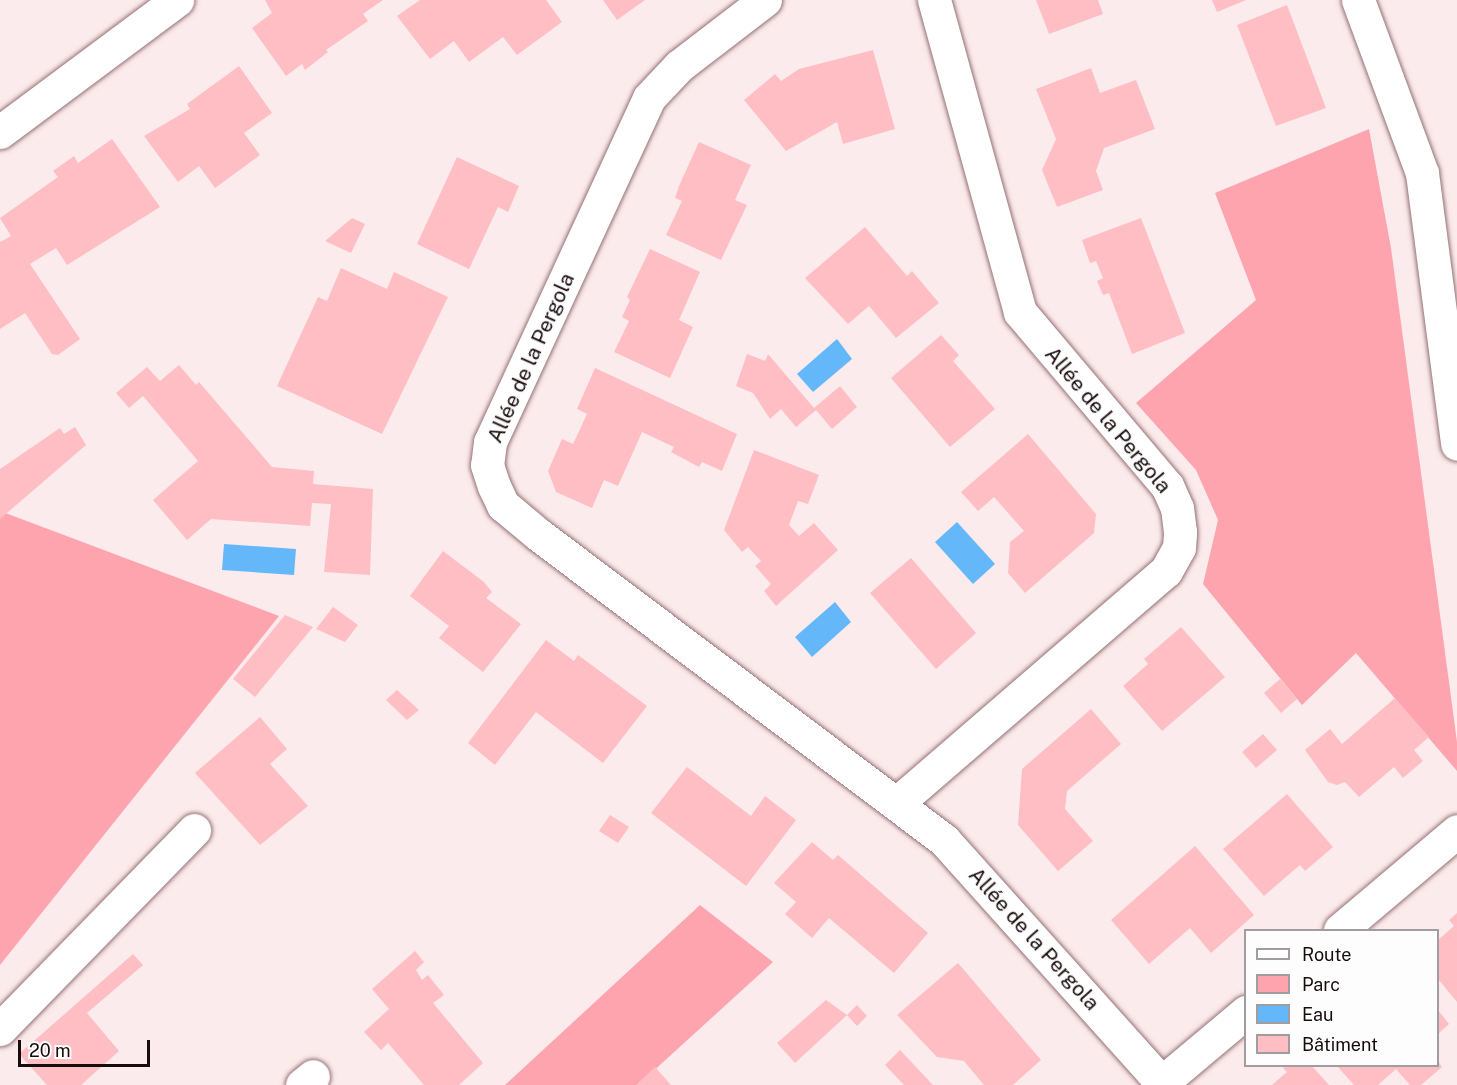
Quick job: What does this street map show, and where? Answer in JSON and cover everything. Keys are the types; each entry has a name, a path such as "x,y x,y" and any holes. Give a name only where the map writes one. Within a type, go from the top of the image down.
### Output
{"street":[{"path":"0,132 177,0"},
{"name":"Allée de la Pergola","path":"765,0 679,66 649,98 490,442 487,465 503,505 539,536 944,840 1161,1084"},
{"name":"Allée de la Pergola","path":"897,803 1166,571 1179,548 1180,532 1177,508 1167,486 1020,312 934,0"},
{"path":"1358,0 1422,173 1457,444"},
{"path":"0,1029 194,830"},
{"path":"1342,929 1457,831"},
{"path":"1161,1084 1244,1013"}],"green space":[{"path":"1369,129 1391,248 1457,742 1457,771 1356,653 1302,705 1203,584 1218,520 1196,470 1136,403 1256,300 1215,193"},
{"path":"0,511 279,616 0,965"},
{"path":"700,905 773,962 638,1085 505,1085"}],"water":[{"path":"837,339 852,359 813,392 797,374"},
{"path":"957,522 995,564 973,584 935,542"},
{"path":"224,544 296,549 294,575 222,570"},
{"path":"835,602 851,622 812,657 795,637"}],"building":[{"path":"265,0 383,0 363,14 368,21 326,50 328,52 305,70 302,64 286,76 252,28 272,13"},
{"path":"420,0 546,0 562,22 517,55 503,37 469,62 454,41 430,59 397,16"},
{"path":"603,0 645,0 617,20"},
{"path":"1036,0 1098,0 1103,14 1049,34"},
{"path":"1212,0 1246,0 1217,12"},
{"path":"1287,5 1326,108 1276,126 1237,25"},
{"path":"873,50 895,129 843,144 837,122 786,151 744,100 775,74 781,81 799,69"},
{"path":"239,66 272,113 244,133 260,155 215,188 199,166 178,182 144,136 190,109 187,104"},
{"path":"1091,68 1100,93 1136,80 1155,129 1104,148 1096,171 1103,190 1057,207 1042,170 1056,139 1036,89"},
{"path":"112,139 160,207 67,265 56,248 30,264 80,339 58,355 52,354 25,313 0,329 0,242 11,236 0,218 58,177 53,171 74,156 78,163"},
{"path":"699,142 751,165 735,200 747,205 721,260 666,235 682,201 675,198 679,186"},
{"path":"457,157 519,186 508,212 498,207 469,269 417,244"},
{"path":"352,218 365,224 351,253 325,241"},
{"path":"1141,218 1185,333 1132,354 1109,293 1103,295 1097,281 1103,278 1096,261 1090,263 1082,240"},
{"path":"865,227 907,276 912,271 939,303 896,338 869,306 848,324 805,278"},
{"path":"650,249 700,272 679,320 693,327 670,378 614,352 629,321 622,317 630,300 627,297"},
{"path":"341,268 387,289 394,272 448,297 382,434 277,386 318,297 327,301"},
{"path":"941,335 959,355 953,361 995,409 950,447 891,378"},
{"path":"747,354 765,361 768,354 814,408 840,386 857,407 832,429 816,410 796,427 781,409 770,419 753,393 736,386"},
{"path":"179,365 196,385 199,382 272,467 314,471 313,484 373,489 370,575 324,572 331,504 312,503 310,526 211,519 187,540 153,500 198,461 143,396 129,408 116,393 147,367 160,381"},
{"path":"595,368 737,434 722,471 702,462 699,467 671,452 674,447 642,432 618,486 604,480 592,508 556,492 548,471 562,439 573,444 587,414 577,409"},
{"path":"75,427 86,445 0,519 0,469 60,428 64,434"},
{"path":"1028,434 1096,514 1094,533 1025,593 1008,573 1010,542 1024,531 994,497 978,511 961,492"},
{"path":"754,450 819,475 808,504 798,501 789,525 799,536 814,523 838,550 776,606 764,591 771,584 755,566 761,561 748,547 742,552 724,530"},
{"path":"443,551 484,582 492,592 486,598 521,624 483,672 439,638 449,626 410,596"},
{"path":"911,558 976,633 936,669 870,593"},
{"path":"333,607 358,625 345,642 316,629"},
{"path":"285,615 313,627 255,697 233,679"},
{"path":"1181,627 1225,677 1162,731 1123,686 1148,664 1144,659"},
{"path":"546,640 574,661 578,655 647,706 603,763 536,712 495,765 468,743"},
{"path":"1280,679 1297,699 1281,713 1264,693"},
{"path":"397,690 419,710 407,720 386,700"},
{"path":"1395,698 1429,737 1414,750 1423,761 1403,778 1394,767 1359,797 1345,782 1337,785 1328,782 1305,750 1330,729 1342,744"},
{"path":"1091,709 1121,744 1067,791 1065,809 1093,841 1058,871 1018,825 1022,769"},
{"path":"260,717 287,749 270,764 308,806 260,845 195,773"},
{"path":"1263,734 1277,750 1256,768 1242,752"},
{"path":"687,767 751,816 765,796 796,820 746,886 651,813"},
{"path":"1287,794 1333,847 1305,871 1300,865 1264,896 1223,849"},
{"path":"610,815 629,827 618,843 599,831"},
{"path":"812,842 833,860 838,855 928,933 894,973 829,918 812,938 785,914 796,902 774,883"},
{"path":"1195,846 1254,915 1211,953 1190,928 1149,964 1111,920"},
{"path":"1457,913 1457,1002 1439,980 1439,939 1454,926 1449,920"},
{"path":"415,951 424,962 416,970 422,980 428,975 444,995 433,1003 483,1063 459,1085 424,1085 388,1043 381,1050 364,1032 389,1009 372,989"},
{"path":"133,954 143,965 87,1013 119,1051 81,1085 47,1085 19,1054"},
{"path":"958,963 1041,1060 1013,1085 984,1085 964,1061 937,1057 897,1015"},
{"path":"826,1000 847,1015 795,1063 777,1043"},
{"path":"857,1005 867,1016 857,1026 847,1015"},
{"path":"1439,1011 1449,1024 1439,1033"},
{"path":"900,1050 933,1085 904,1085 885,1065"},
{"path":"1439,1062 1442,1067 1421,1085 1410,1085 1396,1069 1378,1085 1354,1085 1338,1067 1439,1067"},
{"path":"655,1067 671,1085 636,1085"},
{"path":"1313,1067 1329,1085 1272,1085 1287,1072 1283,1068"}]}
